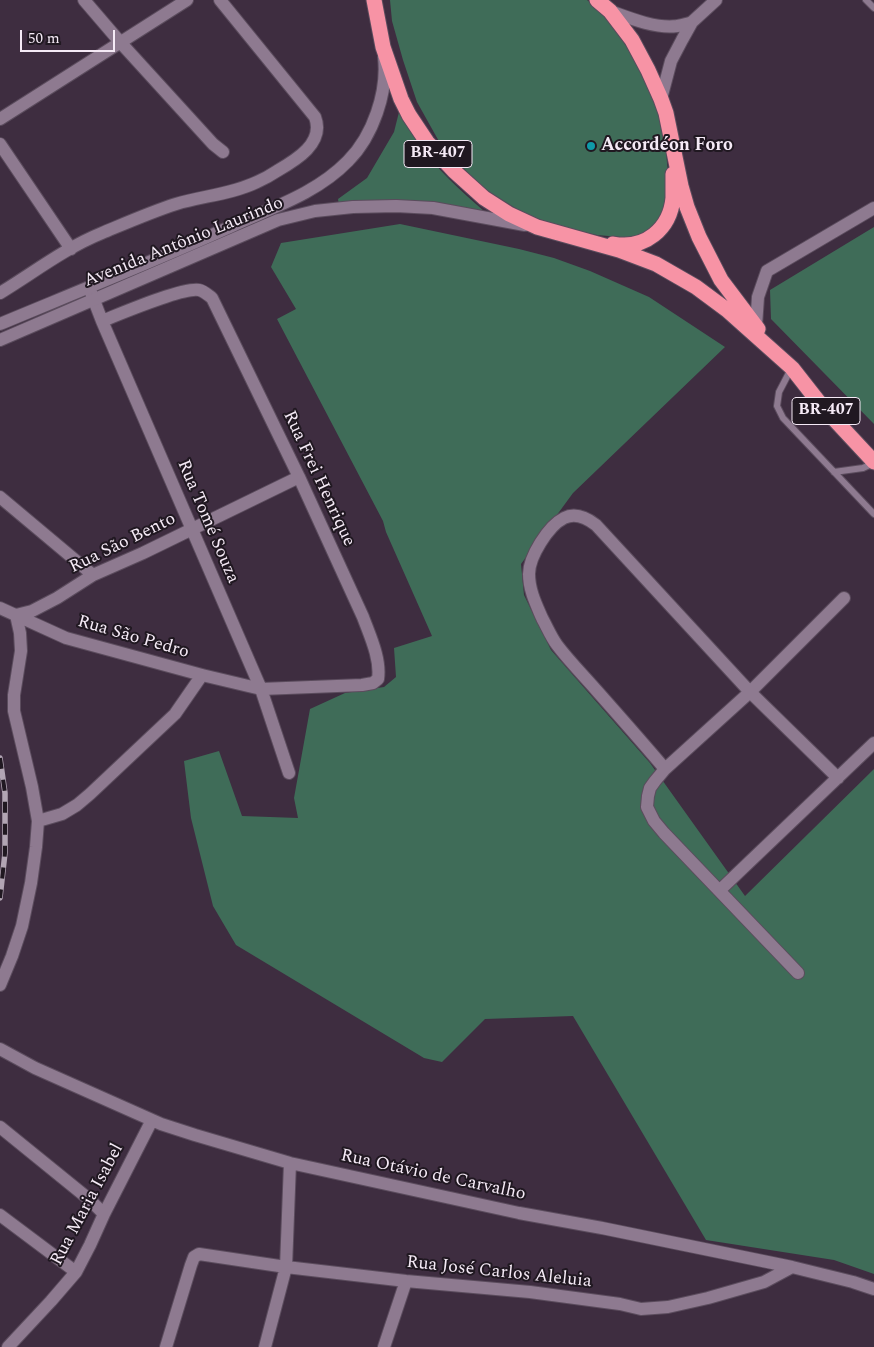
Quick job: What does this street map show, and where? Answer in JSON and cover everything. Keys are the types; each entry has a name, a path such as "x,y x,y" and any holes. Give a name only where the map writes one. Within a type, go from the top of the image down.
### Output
{"highway":[{"name":"BR-407","path":"596,0 610,11 632,40 661,99 666,113 687,207 699,237 721,280 821,405 874,463"},
{"name":"BR-407","path":"374,2 383,47 401,99 409,115 427,142 454,171 484,198 509,214 537,227 619,250 656,264 688,282 728,310 786,362"},
{"name":"BR-407","path":"575,238 619,245 636,244 648,239 661,229 669,215 673,199 674,150"}],"street":[{"path":"84,0 213,144 223,152"},
{"path":"0,119 187,0"},
{"path":"0,293 71,249 100,234 176,204 257,182 308,150 316,136 317,124 315,117 220,0"},
{"path":"661,99 671,61 692,22 716,0"},
{"path":"610,11 644,22 668,26 692,22"},
{"name":"Avenida Antônio Laurindo","path":"4,338 91,293 289,202 338,171 362,145 372,128 382,94 383,47"},
{"path":"0,144 71,249"},
{"name":"Avenida Antônio Laurindo","path":"0,324 91,293 278,220 315,211 352,207 396,206 433,208 537,227"},
{"path":"756,326 758,297 767,271 874,208"},
{"name":"Rua Frei Henrique","path":"102,321 190,290 200,290 212,298 363,617 371,637 378,667 378,679 373,683 261,689"},
{"name":"Rua Tomé Souza","path":"91,293 261,689 289,772"},
{"path":"0,324 4,338"},
{"name":"Rua São Bento","path":"16,615 32,610 57,598 93,575 192,530 298,477"},
{"path":"0,497 93,575"},
{"path":"666,769 557,645 533,598 529,572 532,559 537,547 557,523 564,518 579,516 591,521 750,692 838,778"},
{"path":"798,974 664,833 654,821 647,807 648,796 650,788 666,769 750,692 844,598"},
{"name":"Rua São Pedro","path":"0,608 66,638 202,676 261,689"},
{"path":"0,985 22,926 31,883 38,821 14,710 14,695 21,651 16,615"},
{"path":"38,821 62,814 90,794 175,714 202,676"},
{"path":"720,890 874,744"},
{"name":"Rua Otávio de Carvalho","path":"0,1050 35,1068 152,1120 195,1136 290,1163 519,1214 602,1228 792,1267 874,1289"},
{"name":"Rua Maria Isabel","path":"8,1347 51,1302 76,1272 152,1120"},
{"path":"0,1127 90,1200 104,1214"},
{"path":"265,1347 286,1267 290,1163"},
{"path":"0,1215 76,1272"},
{"name":"Rua José Carlos Aleluia","path":"166,1347 191,1265 196,1255 204,1254 286,1267 406,1281 530,1292 620,1304 641,1309 656,1309 708,1298 754,1285 775,1277 792,1267"},
{"path":"384,1347 406,1281"}],"lane":[{"path":"866,0 874,8"},
{"path":"786,362 779,392 778,406 783,418 874,514"},
{"path":"834,472 863,468 874,463"}],"green space":[{"path":"390,0 587,0 605,15 650,85 664,129 668,174 667,198 661,218 646,233 631,238 597,235 564,228 525,214 483,188 441,145 417,102 392,21"},
{"path":"400,108 415,138 425,152 458,188 485,212 339,205 338,199 367,178 394,132"},
{"path":"400,224 519,249 554,258 590,271 649,297 725,347 573,493 521,564 524,595 551,650 650,763 745,896 874,769 874,1274 834,1260 706,1240 573,1016 485,1019 442,1062 424,1058 236,945 213,906 191,818 184,761 219,751 242,816 298,818 294,798 310,709 345,693 384,687 396,677 394,648 432,636 386,532 383,521 277,319 296,309 271,267 281,243"},
{"path":"874,227 874,424 771,319 770,290"}],"railway":[{"path":"0,758 5,793 5,853 0,898"}],"place":[{"name":"Accordéon Foro","path":"591,146"}]}
